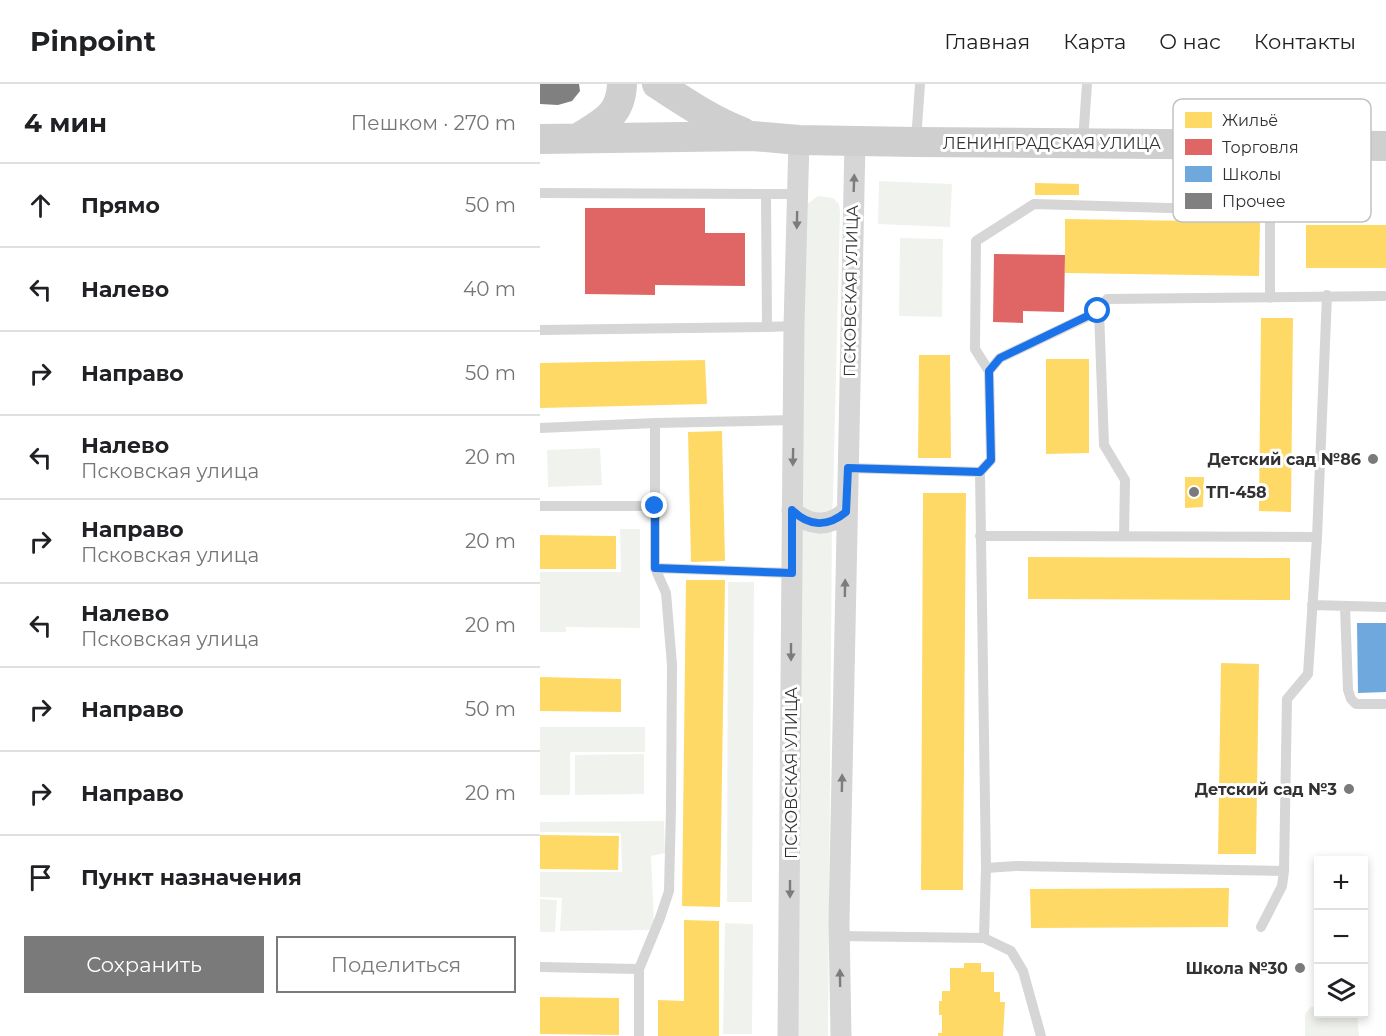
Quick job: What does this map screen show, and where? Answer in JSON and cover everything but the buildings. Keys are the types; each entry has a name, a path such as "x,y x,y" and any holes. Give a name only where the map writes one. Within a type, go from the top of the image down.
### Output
{"main road":[{"path":"578,138 615,112 622,96 622,84"},
{"name":"ЛЕНИНГРАДСКАЯ УЛИЦА","path":"657,84 719,123 753,136"},
{"name":"ЛЕНИНГРАДСКАЯ УЛИЦА","path":"540,139 753,136 855,141 1173,143"},
{"name":"ЛЕНИНГРАДСКАЯ УЛИЦА","path":"1371,146 1386,146"}],"street":[{"name":"ПСКОВСКАЯ УЛИЦА","path":"788,1036 794,326 799,140"},
{"name":"ПСКОВСКАЯ УЛИЦА","path":"841,1036 839,936 855,141"},
{"path":"792,510 808,522 819,524 830,523 846,512"}],"lane":[{"path":"916,142 920,84"},
{"path":"1083,142 1087,84"},
{"path":"540,193 797,194"},
{"path":"766,194 767,327"},
{"path":"984,938 986,868 980,472 991,460 989,371 975,349 976,241 1034,204 1173,208"},
{"path":"1270,222 1270,298"},
{"path":"1261,927 1282,886 1284,871 1287,699 1308,674 1317,537 1327,296"},
{"path":"989,371 1000,358 1098,311 1107,299 1386,296"},
{"path":"1098,311 1104,445 1125,480 1124,536"},
{"path":"540,330 794,326"},
{"path":"540,428 793,420"},
{"path":"639,1036 639,969 669,891 672,665 666,593 655,568 655,423"},
{"path":"848,468 980,472"},
{"path":"540,506 655,506"},
{"path":"980,536 1317,537"},
{"path":"655,568 792,573"},
{"path":"1312,605 1386,607"},
{"path":"1345,606 1348,690 1351,699 1356,704 1386,704"},
{"path":"986,868 1016,866 1284,871"},
{"path":"839,936 984,938 1011,951 1023,971 1041,1036"},
{"path":"540,967 639,969"}],"shaded area":[{"path":"879,181 952,184 950,227 878,224"},
{"path":"818,196 833,198 839,204 840,212 833,498 832,514 801,515 806,205"},
{"path":"900,238 943,239 942,317 899,316"},
{"path":"600,448 602,485 548,487 547,450"},
{"path":"802,522 832,525 828,1036 798,1036"},
{"path":"620,529 640,529 640,628 566,627 566,632 540,632 540,572 621,572"},
{"path":"728,582 754,582 752,902 727,902"},
{"path":"540,727 645,727 645,752 570,752 570,795 540,795"},
{"path":"644,754 644,794 575,795 575,755"},
{"path":"664,821 665,853 651,856 654,921 651,930 560,931 562,898 540,897 540,872 622,872 621,833 540,832 540,822"},
{"path":"540,899 557,900 555,932 540,932"},
{"path":"725,923 753,924 752,1034 723,1034"},
{"path":"1311,1007 1314,1007 1314,1018 1357,1018 1359,1036 1305,1036 1305,1014"}],"place":[{"name":"Детский сад №86","path":"1373,459"},
{"name":"ТП-458","path":"1194,492"},
{"name":"Детский сад №3","path":"1349,789"},
{"name":"Школа №30","path":"1300,968"}],"route":[{"path":"655,506 655,568 792,573 792,510 808,522 830,523 839,519 846,512 848,468 980,472 991,460 989,371 1000,358 1098,311"}]}
